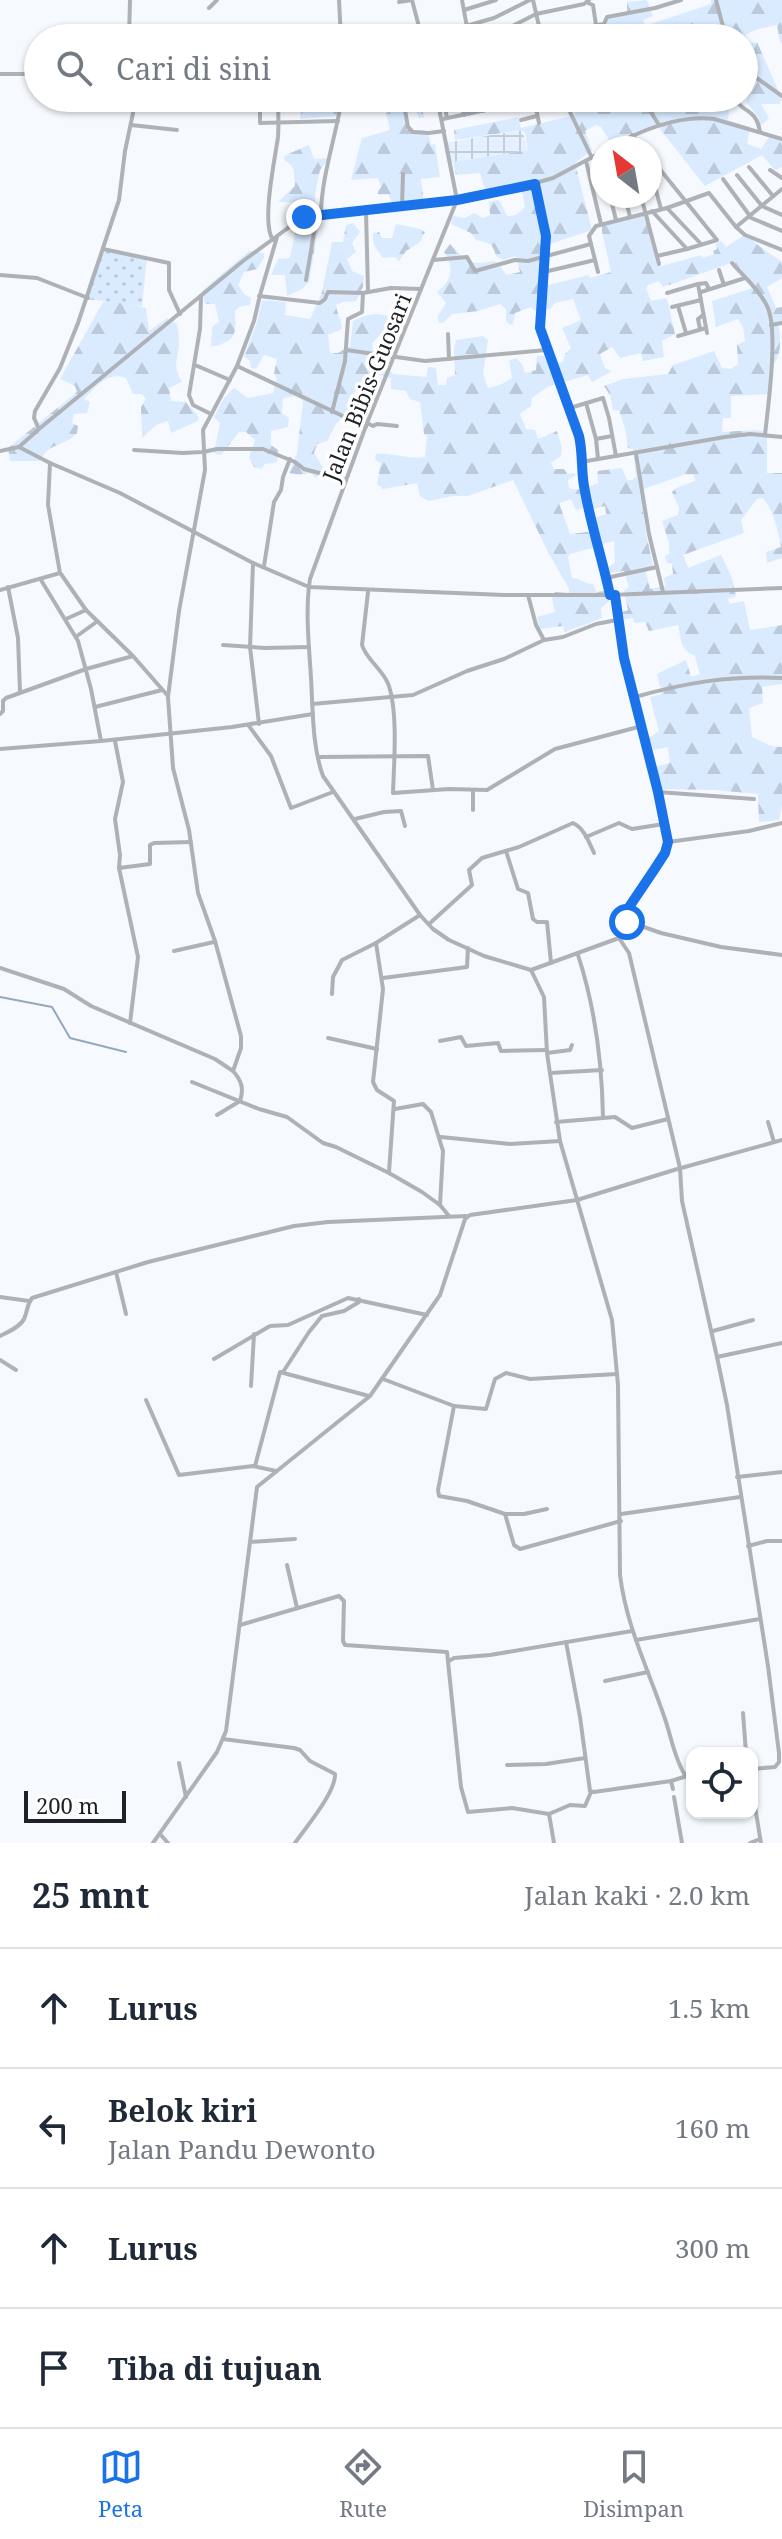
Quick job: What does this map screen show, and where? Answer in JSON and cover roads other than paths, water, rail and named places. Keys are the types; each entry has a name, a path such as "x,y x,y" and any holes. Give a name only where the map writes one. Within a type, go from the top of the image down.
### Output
{"street":[{"path":"129,24 130,0"},
{"path":"209,8 217,0"},
{"path":"339,0 340,24"},
{"path":"399,2 412,0 418,24"},
{"path":"462,0 466,24"},
{"path":"463,10 496,0"},
{"path":"473,24 532,0 538,24"},
{"path":"565,0 567,9"},
{"path":"604,24 607,17 681,0"},
{"path":"716,0 722,24"},
{"path":"516,24 536,14 567,9 588,1 593,5 596,24"},
{"path":"0,74 24,74"},
{"path":"758,79 782,96"},
{"path":"39,429 34,418 35,411 60,368 88,298 120,195 131,112"},
{"path":"260,112 260,123 338,121"},
{"path":"275,238 269,231 269,207 278,112"},
{"path":"306,280 340,112"},
{"path":"406,112 411,130 429,133 444,131"},
{"path":"443,112 457,200"},
{"path":"445,119 478,112"},
{"path":"536,112 539,123"},
{"path":"570,112 590,154"},
{"path":"651,112 659,125"},
{"path":"752,112 760,132"},
{"path":"521,120 537,116"},
{"path":"632,135 659,125 709,118 782,139"},
{"path":"130,125 177,130"},
{"path":"0,451 19,447 243,261 300,219 457,200 535,184 590,159"},
{"path":"586,161 601,224"},
{"path":"749,167 777,196"},
{"path":"770,170 782,178"},
{"path":"657,256 717,240 662,172"},
{"path":"402,206 403,174"},
{"path":"737,175 762,206 782,215"},
{"path":"723,179 749,217 782,231"},
{"path":"535,184 546,232 539,320 546,350 570,408 581,445 585,495 612,595 668,842 659,863 621,919 619,938 531,970 544,997 547,1051 560,1141 609,1305 617,1374 623,1598 680,1766 686,1771"},
{"path":"736,227 782,189"},
{"path":"598,272 589,235 601,224 667,208 709,193 745,235 782,250"},
{"name":"Jalan Bibis-Guosari","path":"457,200 313,569 309,587 312,704 323,776 420,915 449,940 495,960 531,970"},
{"path":"613,208 616,220"},
{"path":"628,208 630,217"},
{"path":"647,208 659,264"},
{"path":"667,208 701,244"},
{"path":"332,412 346,350 348,319 362,312 366,293 366,210"},
{"path":"649,212 687,249"},
{"path":"233,1071 241,1048 241,1036 215,941 198,893 185,812 175,783 168,696 179,611 205,470 203,430 237,366 258,310 275,238"},
{"path":"434,260 467,257 475,271 591,244"},
{"path":"103,249 169,263 169,290 180,314"},
{"path":"544,272 595,260"},
{"path":"719,270 724,285"},
{"path":"0,275 37,278 88,298"},
{"path":"700,292 742,279 764,300 771,325 765,435"},
{"path":"667,293 706,283 709,289"},
{"path":"678,336 704,330 698,319 704,314 698,284"},
{"path":"259,296 320,303 328,292 422,289"},
{"path":"201,296 200,329 189,388 190,402 211,414"},
{"path":"686,333 675,306 701,300"},
{"path":"771,325 782,323"},
{"path":"448,334 449,359"},
{"path":"346,350 425,361 546,350"},
{"path":"195,365 230,380"},
{"path":"237,366 332,412 374,427 377,424 397,426"},
{"path":"570,408 603,398 616,456"},
{"path":"585,403 596,439 598,459"},
{"path":"596,439 612,436"},
{"path":"581,462 725,437 782,437"},
{"path":"19,447 120,493 253,563 309,587 528,595 782,588"},
{"path":"134,450 203,452 263,449 290,459 304,469 346,480"},
{"path":"636,454 649,534 664,593"},
{"path":"264,566 274,502 290,459"},
{"path":"50,463 48,505 60,573 96,622 133,656 168,696"},
{"path":"253,563 250,647 259,724"},
{"path":"606,578 657,567"},
{"path":"0,590 60,573"},
{"path":"41,580 76,638 86,669 101,741"},
{"path":"8,587 18,638 21,693"},
{"path":"368,591 363,649 386,679 391,698 393,793 487,790 555,749 642,726"},
{"path":"528,595 536,625 544,640"},
{"path":"66,619 86,610"},
{"path":"312,704 420,693 544,640 617,620"},
{"path":"76,638 96,622"},
{"path":"223,645 309,647"},
{"path":"0,714 4,700 86,669 133,656"},
{"path":"635,697 736,676 782,678"},
{"path":"95,707 162,690"},
{"path":"0,749 259,724 313,714"},
{"path":"249,725 271,756 291,808 333,792"},
{"path":"115,740 123,782 115,819 119,868 138,957 130,1023"},
{"path":"318,757 428,756 433,790"},
{"path":"473,791 473,810"},
{"path":"658,792 754,799"},
{"path":"355,819 404,810 405,826"},
{"path":"429,924 472,885 469,870 482,858 573,823 586,837 594,853"},
{"path":"586,837 619,823 629,829 664,824"},
{"path":"668,842 749,831 782,823"},
{"path":"119,868 150,864 150,845 154,843 191,842"},
{"path":"506,851 518,889 528,893 533,919 547,922 551,963"},
{"path":"332,994 333,977 342,960 420,915"},
{"path":"621,919 661,933 721,947 782,955"},
{"path":"619,938 629,953 680,1168 682,1201 713,1331 779,1753 780,1765 758,1768"},
{"path":"174,951 215,941"},
{"path":"376,943 383,978 374,1086 381,1094 392,1098 395,1109 389,1173"},
{"path":"383,978 467,967 468,948"},
{"path":"578,954 589,992 602,1070 603,1117"},
{"path":"0,968 64,989 91,1006 215,1059 233,1071 241,1081 240,1101 217,1115"},
{"path":"440,1041 461,1037 466,1046 498,1043 501,1051 570,1050 572,1045"},
{"path":"328,1038 377,1049"},
{"path":"550,1073 602,1070"},
{"path":"192,1082 287,1117 323,1143 389,1173 440,1205 449,1216"},
{"path":"395,1109 427,1105 441,1137 444,1165 440,1205"},
{"path":"556,1122 615,1117 632,1128 668,1119"},
{"path":"768,1122 774,1142"},
{"path":"441,1137 510,1144 560,1141"},
{"path":"0,1336 24,1320 29,1301 36,1296 294,1226 468,1216 577,1200 782,1140"},
{"path":"153,1843 223,1739 230,1709 255,1494 262,1481 370,1396 442,1290 468,1216"},
{"path":"116,1272 126,1314"},
{"path":"0,1297 29,1301"},
{"path":"214,1359 271,1325 288,1325 346,1299 359,1299 427,1315"},
{"path":"255,1466 278,1375 322,1316 344,1311 359,1299"},
{"path":"713,1331 753,1320"},
{"path":"251,1386 254,1334"},
{"path":"717,1357 782,1343"},
{"path":"0,1360 16,1370"},
{"path":"283,1372 370,1396"},
{"path":"383,1379 454,1406 486,1409 495,1379 506,1373 530,1379 617,1374"},
{"path":"146,1400 179,1475 255,1466 276,1471"},
{"path":"454,1406 437,1494 505,1514 547,1509"},
{"path":"737,1477 782,1472"},
{"path":"505,1514 514,1545 520,1549 621,1517 740,1497"},
{"path":"249,1542 295,1539"},
{"path":"748,1546 782,1541"},
{"path":"287,1565 297,1608"},
{"path":"240,1625 341,1596 344,1601 345,1645 447,1652 461,1787 467,1810 473,1813 518,1808 549,1814 570,1805 585,1806 591,1792"},
{"path":"636,1640 760,1619"},
{"path":"449,1661 632,1631"},
{"path":"566,1642 591,1792"},
{"path":"605,1681 648,1672"},
{"path":"743,1713 746,1747"},
{"path":"223,1739 294,1748 337,1777 295,1843"},
{"path":"507,1765 546,1764 585,1758"},
{"path":"179,1763 186,1797"},
{"path":"591,1792 686,1776"},
{"path":"671,1781 673,1789"},
{"path":"674,1797 682,1843"},
{"path":"549,1814 554,1843"},
{"path":"750,1843 760,1841 757,1819"},
{"path":"160,1834 168,1843"}],"waterway":[{"path":"0,997 52,1007 70,1038 126,1052"}]}
